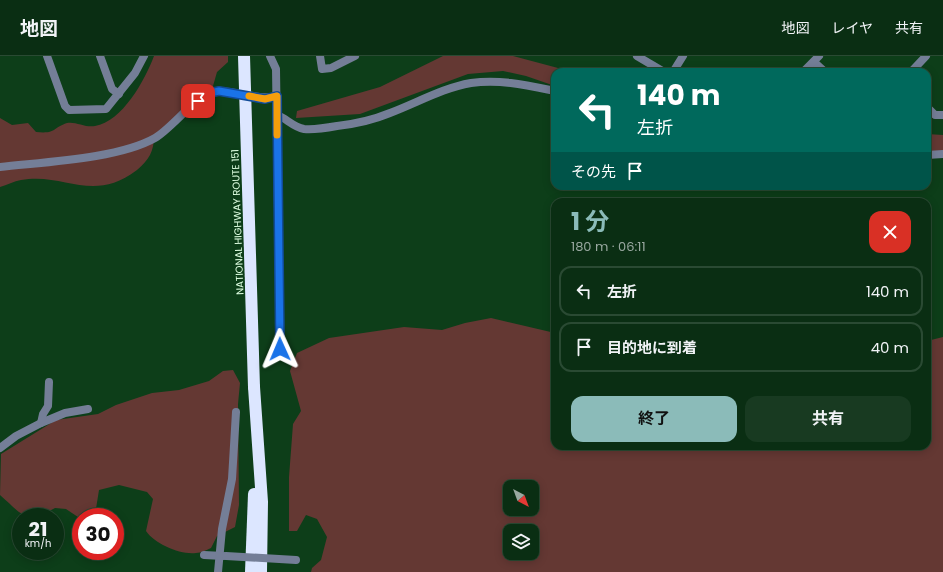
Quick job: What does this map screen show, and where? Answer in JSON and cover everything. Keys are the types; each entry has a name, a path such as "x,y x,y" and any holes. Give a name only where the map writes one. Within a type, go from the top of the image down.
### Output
{"highway":[{"name":"NATIONAL HIGHWAY ROUTE 151","path":"244,56 254,386 254,502 250,572"},
{"name":"NATIONAL HIGHWAY ROUTE 151","path":"254,386 262,502 261,572"}],"street":[{"path":"47,56 65,106 69,110 106,109 134,74 144,56"},
{"path":"100,56 112,89 119,94"},
{"path":"270,56 276,69 277,96 276,115 280,349"},
{"path":"320,56 322,69 331,68 355,56"},
{"path":"638,56 658,68"},
{"path":"676,68 683,56"},
{"path":"914,68 926,56"},
{"path":"808,68 817,59 823,68"},
{"path":"276,115 296,126 317,129 356,123 383,116 442,91 469,84 489,81 511,82 551,90"},
{"path":"0,167 108,154 142,144 155,138 171,126 198,101 210,93 219,91 265,99 277,96"},
{"path":"931,111 935,115 943,115"},
{"path":"931,155 943,154"},
{"path":"41,423 43,414 48,406 49,382"},
{"path":"0,448 16,436 65,412 88,409"},
{"path":"218,572 222,556 232,479 236,412"},
{"path":"204,555 296,560"}],"shaded area":[{"path":"154,56 228,56 228,62 217,72 213,86 154,136 150,155 145,163 137,170 121,180 106,185 79,185 37,179 18,181 0,187 0,118 12,125 28,123 36,132 48,132 67,123 95,126 105,123 114,117 131,98 145,76"},
{"path":"443,56 513,56 558,68 551,68 551,85 526,76 503,71 468,74 360,114 296,118 297,111 380,87"},
{"path":"931,134 943,135 943,152 931,154"},
{"path":"491,318 551,332 551,450 931,450 931,340 943,337 943,572 311,572 312,568 321,560 327,537 317,519 306,515 297,531 289,531 289,477 293,424 301,411 290,371 297,353 329,338 404,327 442,330 465,323"},
{"path":"233,370 240,383 238,404 239,505 235,527 217,536 211,548 198,553 183,552 168,548 150,536 146,531 153,499 147,492 119,485 99,490 96,508 72,508 72,513 64,508 15,508 0,495 1,454 56,420 98,414 116,405 152,393 179,390 209,381 223,371"}],"slow traffic":[{"path":"249,96 265,99 277,96 277,135"}],"route":[{"path":"198,101 210,93 219,91 265,99 277,96 276,115 280,349"}]}
